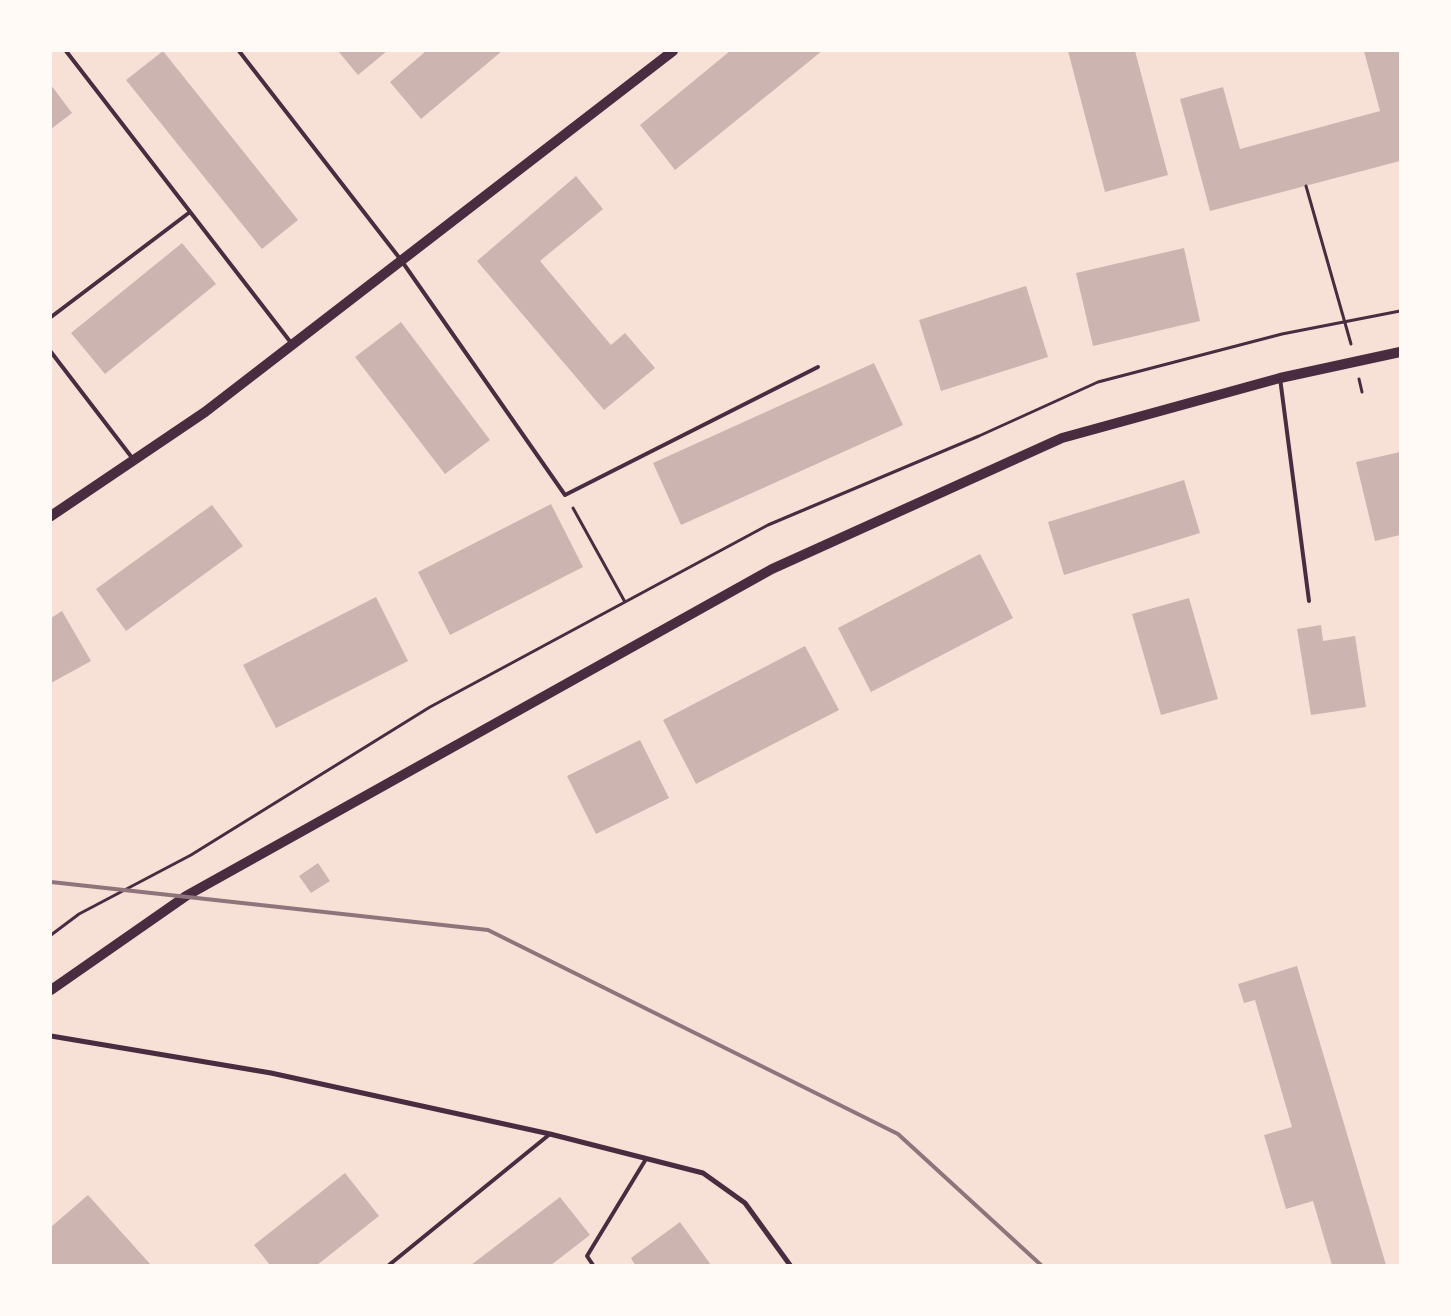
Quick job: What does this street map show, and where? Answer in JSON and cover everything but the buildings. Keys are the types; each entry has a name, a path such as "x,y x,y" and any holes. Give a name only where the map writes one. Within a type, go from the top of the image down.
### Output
{"main road":[{"path":"51,516 205,412 673,51"},
{"path":"51,990 186,896 772,569 1062,438 1280,378 1355,360 1400,352"}],"street":[{"path":"51,1036 271,1073 550,1134 703,1173 744,1203 790,1265"}],"lane":[{"path":"66,51 293,344"},
{"path":"239,51 401,260 565,495 818,367"},
{"path":"51,317 190,212"},
{"path":"51,352 134,461"},
{"path":"1280,378 1309,601"},
{"path":"389,1265 550,1134"},
{"path":"593,1265 587,1256 646,1159"}],"path":[{"path":"1306,186 1355,360 1362,392"},
{"path":"565,495 625,602"}],"railway":[{"path":"51,882 488,930 898,1134 1041,1265"}]}
